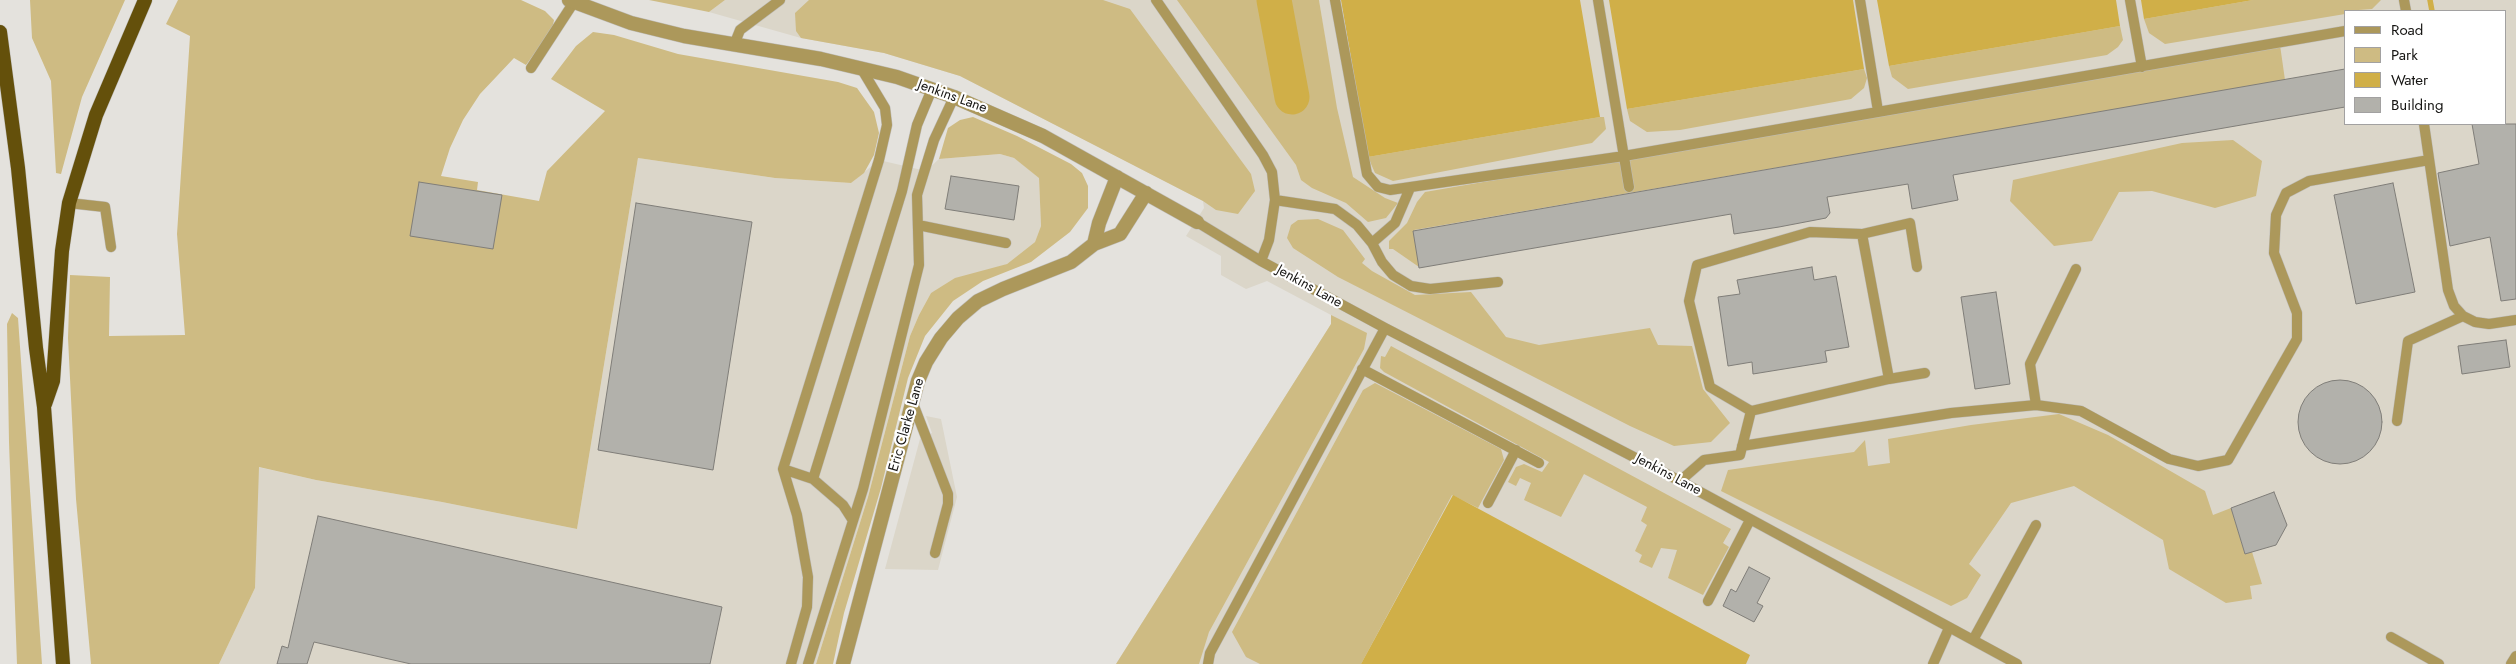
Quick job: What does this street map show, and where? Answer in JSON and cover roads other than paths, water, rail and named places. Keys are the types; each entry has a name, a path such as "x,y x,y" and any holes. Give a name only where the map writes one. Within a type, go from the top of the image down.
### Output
{"highway":[{"path":"44,407 53,381 62,251 70,203 96,115 145,0"},
{"path":"0,32 18,168 36,348 44,407 63,664"}],"street":[{"name":"Jenkins Lane","path":"571,1 631,23 684,36 821,58 954,96 1044,136 1197,222"},
{"path":"1094,244 1099,223 1117,177"},
{"name":"Eric Clarke Lane","path":"843,664 912,401 926,362 941,338 958,318 978,301 1002,288 1071,262 1094,244 1120,234 1146,193"}],"lane":[{"path":"734,45 740,30 780,0"},
{"path":"1156,0 1263,155 1274,179 1275,200 1269,240 1261,261"},
{"path":"1335,0 1367,174 1378,187 1390,190 1624,156 2344,31"},
{"path":"1598,0 1629,187"},
{"path":"1860,0 1878,111"},
{"path":"2130,0 2142,67"},
{"path":"531,68 571,1"},
{"path":"791,664 807,607 808,577 797,515 783,469 879,160 887,125 885,108 861,68"},
{"path":"813,478 902,191 917,125 932,89"},
{"path":"808,664 863,489 917,272 919,247 917,196 934,140 954,96"},
{"path":"2424,125 2448,290 2454,306 2463,316 2475,322 2489,324 2516,320"},
{"path":"1742,446 1951,413 2036,405 2081,411 2169,458 2198,466 2228,460 2297,339 2297,313 2274,252 2276,215 2286,193 2310,181 2429,160"},
{"path":"1372,243 1395,224 1410,188"},
{"path":"1275,200 1335,209 1357,225 1372,243 1382,262 1393,275 1411,286 1430,289 1498,282"},
{"path":"70,203 105,207 111,247"},
{"name":"Jenkins Lane","path":"1197,222 1261,261 1385,328 1680,481 2017,664"},
{"path":"1917,267 1910,223 1862,234 1810,232 1697,265 1689,300 1710,387 1751,411 1889,378 1925,373"},
{"path":"918,225 1006,243"},
{"path":"1862,234 1889,378"},
{"path":"2036,405 2030,364 2076,269"},
{"path":"2397,421 2408,341 2463,316"},
{"path":"1208,664 1210,653 1385,328"},
{"path":"1362,369 1539,463"},
{"path":"912,401 948,494 948,504 935,553"},
{"path":"1680,481 1704,460 1740,455 1751,411"},
{"path":"1488,503 1516,450"},
{"path":"783,469 813,478 843,505 852,519"},
{"path":"1708,600 1750,520"},
{"path":"1973,640 2036,525"},
{"path":"1933,664 1950,628"},
{"path":"2391,637 2439,664"},
{"path":"2511,664 2516,656"}],"water":[{"path":"1341,0 1580,0 1600,117 1368,157"},
{"path":"1609,0 1853,0 1864,69 1627,109"},
{"path":"1877,0 2116,0 2120,26 1889,66"},
{"path":"2141,0 2253,0 2144,19"},
{"path":"1453,495 1750,655 1746,664 1361,664"}],"waterway":[{"path":"1274,0 1292,97"},
{"path":"2430,0 2432,10"}]}
